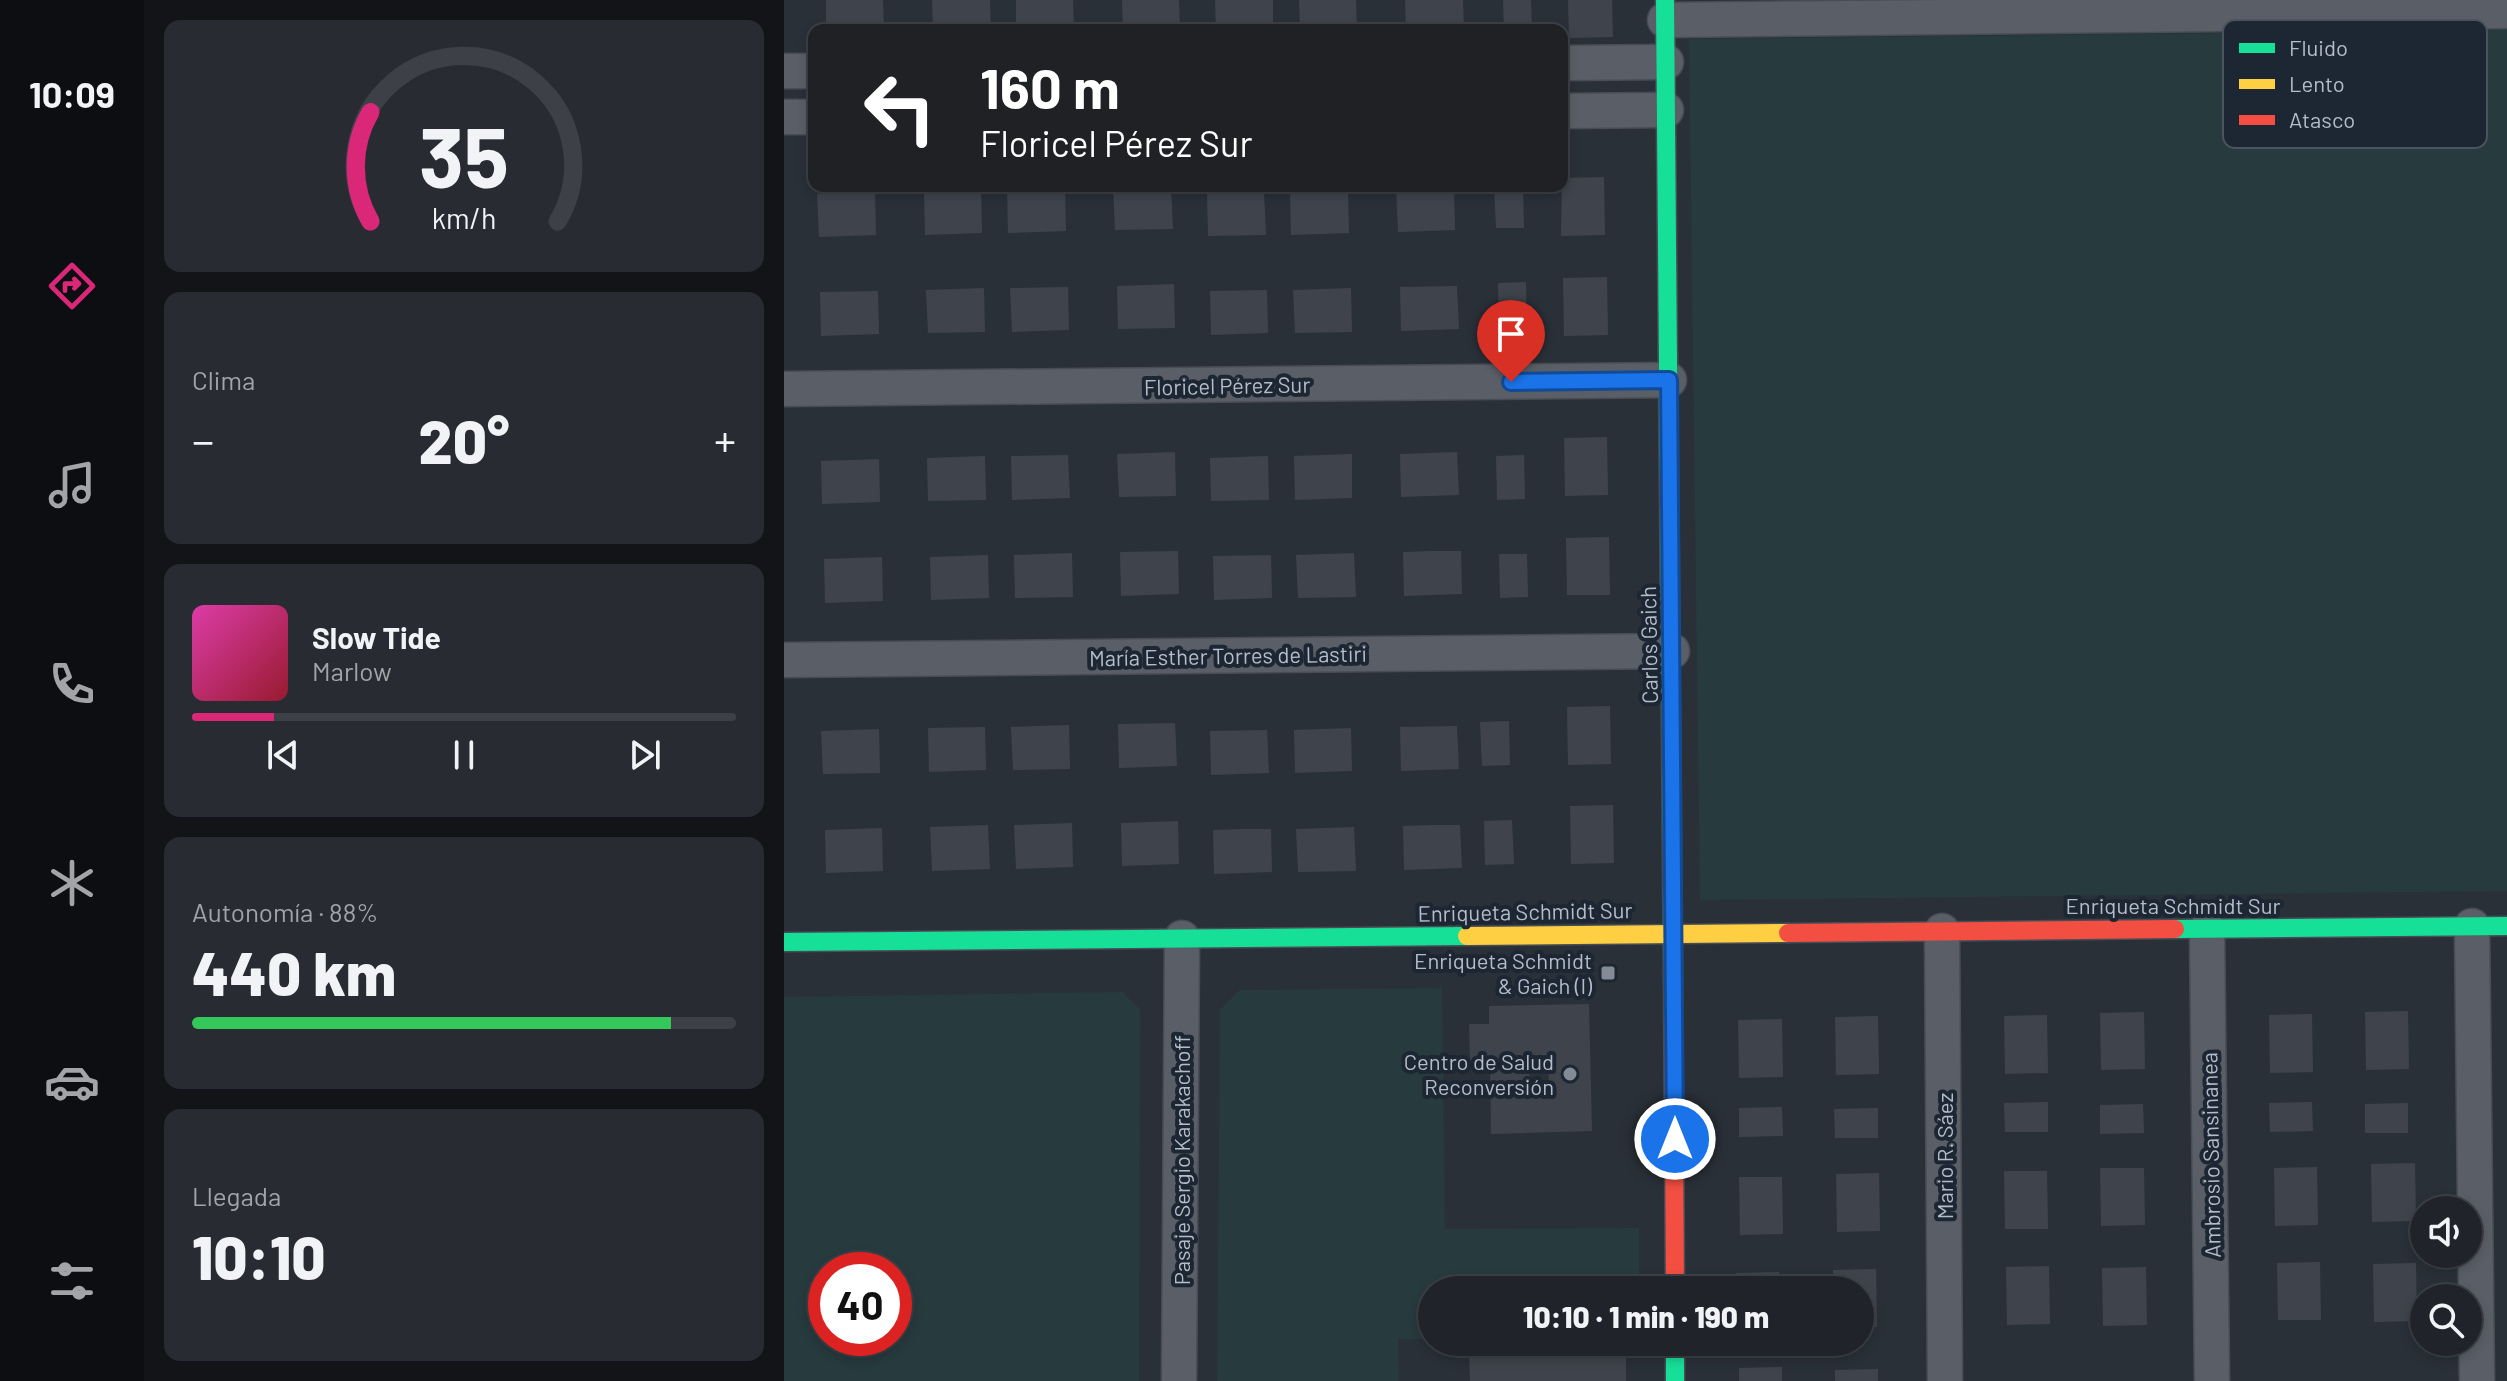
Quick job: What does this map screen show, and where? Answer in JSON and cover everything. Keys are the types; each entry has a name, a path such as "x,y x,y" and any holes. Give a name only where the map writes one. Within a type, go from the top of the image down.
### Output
{"street":[{"path":"1665,10 2468,6 2507,11"},
{"name":"Carlos Gaich","path":"1665,10 1675,933 1675,1276"},
{"path":"1568,63 1666,62"},
{"path":"784,71 808,71"},
{"path":"1568,111 1666,110"},
{"path":"784,117 808,117"},
{"name":"Floricel Pérez Sur","path":"784,389 1669,380"},
{"name":"María Esther Torres de Lastiri","path":"784,660 1672,651"},
{"path":"2472,926 2477,1381"},
{"name":"Enriqueta Schmidt Sur","path":"784,942 2507,926"},
{"name":"Ambrosio Sansinanea","path":"2207,929 2212,1381"},
{"name":"Mario R. Sáez","path":"1942,931 1945,1381"},
{"name":"Pasaje Sergio Karakachoff","path":"1179,1381 1182,938"},
{"path":"1675,1356 1675,1381"}],"green space":[{"path":"2487,30 2507,30 2507,891 1700,900 1689,39 2223,33 2223,148 2487,148"},
{"path":"1442,988 1445,1229 1639,1228 1639,1276 1418,1276 1418,1339 1398,1339 1399,1381 1217,1381 1220,1010 1240,990"},
{"path":"1122,992 1140,1009 1139,1381 784,1381 784,997"}],"building":[{"path":"826,0 883,0 884,24 826,24"},
{"path":"932,0 990,0 991,24 933,24"},
{"path":"1016,0 1073,0 1074,24 1016,24"},
{"path":"1122,0 1179,0 1180,24 1123,24"},
{"path":"1215,0 1273,0 1273,24 1216,24"},
{"path":"1299,0 1356,0 1357,24 1300,24"},
{"path":"1405,0 1463,0 1464,24 1406,24"},
{"path":"1503,0 1531,0 1532,24 1504,24"},
{"path":"1568,0 1612,0 1613,37 1569,38"},
{"path":"1604,177 1605,235 1561,236 1562,192 1568,192 1568,178"},
{"path":"875,192 876,235 819,237 817,194"},
{"path":"924,192 981,192 982,233 925,235"},
{"path":"1007,192 1065,192 1066,231 1008,233"},
{"path":"1113,192 1171,192 1173,229 1115,230"},
{"path":"1264,192 1266,235 1208,236 1207,193"},
{"path":"1290,192 1348,192 1349,233 1291,235"},
{"path":"1396,192 1454,192 1455,230 1398,232"},
{"path":"1494,192 1523,192 1524,228 1496,228"},
{"path":"1607,277 1608,335 1564,336 1563,278"},
{"path":"1526,282 1527,326 1499,327 1498,283"},
{"path":"1174,284 1175,328 1118,329 1117,286"},
{"path":"1457,286 1459,329 1401,331 1400,287"},
{"path":"1068,287 1069,330 1012,332 1010,288"},
{"path":"984,288 985,332 928,333 926,290"},
{"path":"1351,288 1352,332 1295,333 1293,290"},
{"path":"1267,290 1268,333 1211,335 1210,291"},
{"path":"878,291 879,334 821,336 820,292"},
{"path":"1607,437 1608,495 1565,496 1564,438"},
{"path":"1175,452 1176,496 1119,497 1117,454"},
{"path":"1457,452 1459,495 1401,497 1400,454"},
{"path":"1352,454 1352,498 1295,500 1294,456"},
{"path":"1068,455 1070,498 1012,500 1011,456"},
{"path":"1524,455 1525,499 1497,500 1496,456"},
{"path":"985,456 986,500 928,501 927,458"},
{"path":"1268,456 1269,500 1211,501 1210,458"},
{"path":"879,459 880,502 822,504 821,461"},
{"path":"1609,537 1610,595 1567,595 1566,538"},
{"path":"1178,551 1179,594 1121,596 1120,552"},
{"path":"1461,551 1462,594 1404,596 1403,552"},
{"path":"1072,553 1073,597 1015,598 1014,555"},
{"path":"1354,553 1356,597 1298,598 1296,555"},
{"path":"1499,554 1527,554 1528,597 1500,598"},
{"path":"988,555 989,598 931,600 930,557"},
{"path":"1271,555 1272,598 1214,600 1213,556"},
{"path":"882,557 883,601 825,603 824,559"},
{"path":"1610,706 1611,764 1568,765 1567,707"},
{"path":"1509,721 1510,765 1482,766 1480,722"},
{"path":"1175,723 1177,766 1119,768 1118,724"},
{"path":"1069,725 1070,769 1013,770 1011,727"},
{"path":"1457,726 1459,769 1401,771 1400,727"},
{"path":"985,727 986,770 929,772 928,728"},
{"path":"1351,728 1352,771 1295,773 1294,730"},
{"path":"879,729 880,773 823,774 821,731"},
{"path":"1267,730 1269,773 1211,775 1210,731"},
{"path":"1613,805 1614,863 1571,864 1570,806"},
{"path":"1512,820 1514,864 1485,865 1484,821"},
{"path":"1178,821 1179,864 1122,866 1121,823"},
{"path":"1072,823 1073,867 1016,869 1014,825"},
{"path":"988,825 990,869 932,871 930,827"},
{"path":"1460,825 1462,868 1404,870 1403,826"},
{"path":"1354,827 1356,871 1298,872 1296,829"},
{"path":"882,828 883,871 826,873 825,830"},
{"path":"1271,829 1272,872 1214,874 1213,830"},
{"name":"Centro de Salud Reconversión","path":"1589,1004 1592,1131 1491,1134 1490,1060 1470,1061 1469,1024 1489,1024 1489,1006","holes":["1529,1055 1548,1055 1549,1087 1530,1087"]},
{"path":"2408,1011 2409,1069 2366,1070 2365,1012"},
{"path":"2144,1012 2145,1069 2101,1070 2100,1013"},
{"path":"2312,1014 2313,1072 2270,1073 2269,1015"},
{"path":"2047,1015 2048,1073 2005,1074 2004,1016"},
{"path":"1878,1016 1879,1074 1836,1075 1835,1017"},
{"path":"1782,1019 1783,1077 1739,1078 1738,1020"},
{"path":"2048,1102 2048,1132 2005,1132 2004,1103"},
{"path":"2312,1102 2313,1131 2270,1132 2269,1103"},
{"path":"2408,1103 2408,1133 2365,1133 2365,1104"},
{"path":"2143,1104 2144,1133 2100,1134 2100,1105"},
{"path":"1782,1107 1783,1136 1739,1137 1739,1108"},
{"path":"1878,1108 1878,1138 1835,1138 1834,1109"},
{"path":"2415,1163 2416,1196 2410,1196 2410,1221 2372,1222 2371,1164"},
{"path":"2317,1167 2318,1225 2275,1226 2274,1168"},
{"path":"2100,1168 2144,1168 2145,1225 2101,1226"},
{"path":"2004,1171 2047,1171 2048,1229 2005,1229"},
{"path":"1879,1173 1880,1231 1837,1232 1836,1174"},
{"path":"1739,1177 1782,1177 1783,1234 1740,1235"},
{"path":"2320,1262 2321,1320 2278,1320 2277,1263"},
{"path":"2410,1263 2410,1268 2416,1268 2416,1284 2410,1284 2410,1321 2374,1322 2373,1264"},
{"path":"2049,1266 2050,1324 2007,1325 2006,1267"},
{"path":"2146,1267 2147,1325 2103,1326 2102,1268"},
{"path":"1876,1269 1877,1327 1874,1327 1874,1276 1833,1276 1833,1270"},
{"path":"1779,1272 1779,1276 1736,1276 1736,1273"},
{"path":"1469,1356 1626,1356 1626,1381 1470,1381"},
{"path":"1782,1367 1782,1381 1739,1381 1739,1368"},
{"path":"1878,1369 1878,1381 1835,1381 1835,1370"}],"traffic: fast":[{"path":"1665,0 1673,973"},
{"path":"2175,929 2507,926"},
{"path":"784,942 1467,936"},
{"path":"1675,1356 1675,1381"}],"traffic: slow":[{"path":"1467,936 1788,933"}],"traffic: jam":[{"path":"1788,933 2175,929"},
{"path":"1673,973 1675,1276"}],"place":[{"name":"Enriqueta Schmidt & Gaich (I)","path":"1608,973"},
{"name":"Centro de Salud Reconversión","path":"1570,1074"}],"route":[{"path":"1511,382 1669,380 1675,1139"}]}
